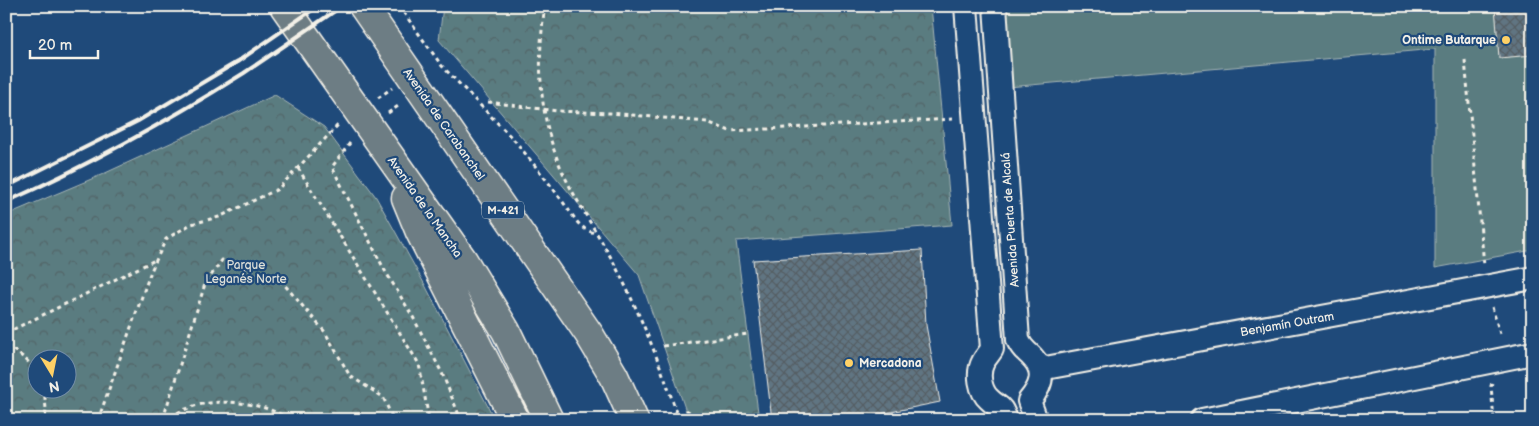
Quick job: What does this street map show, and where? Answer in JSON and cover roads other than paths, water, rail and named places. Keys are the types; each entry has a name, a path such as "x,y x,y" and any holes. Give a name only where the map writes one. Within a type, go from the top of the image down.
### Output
{"main road":[{"name":"Avenida de la Mancha","path":"284,6 389,157 438,223 484,293 514,347 548,420"},
{"name":"Avenida de Carabanchel","path":"363,6 589,334 614,376 634,420"},
{"path":"389,157 420,232 515,420"}],"street":[{"path":"966,6 992,349 990,353"},
{"name":"Avenida Puerta de Alcalá","path":"995,6 1018,340 1022,350"},
{"name":"Benjamín Outram","path":"1040,369 1533,278"},
{"path":"1008,346 1022,350 1033,357 1040,369 1042,378 1033,410 1010,409 1003,414 989,400 982,389 980,374 982,363 995,348 1008,346"},
{"path":"1202,420 1533,353"}],"railway":[{"path":"6,187 138,121 237,62 318,6"},
{"path":"6,202 128,142 244,73 342,6"}],"place":[{"name":"Ontime Butarque","path":"1506,40"},
{"name":"Mercadona","path":"849,363"}],"park label":[{"name":"Parque Leganés Norte","path":"246,272"}]}
